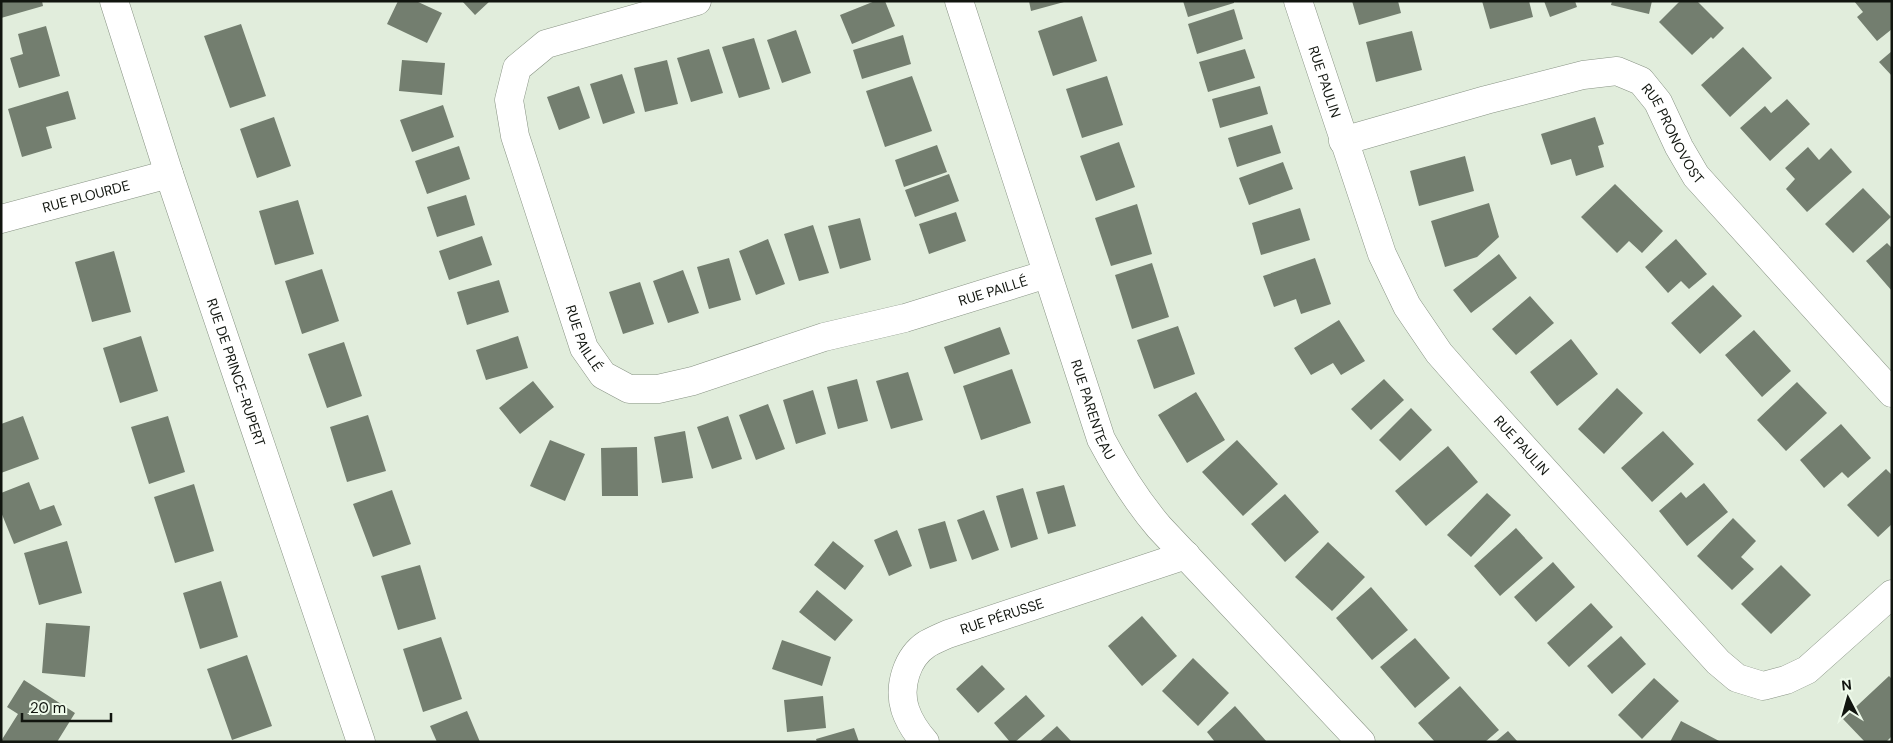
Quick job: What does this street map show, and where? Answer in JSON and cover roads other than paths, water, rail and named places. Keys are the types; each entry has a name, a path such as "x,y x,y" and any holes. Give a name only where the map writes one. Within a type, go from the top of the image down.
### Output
{"street":[{"name":"RUE DE PRINCE-RUPERT","path":"114,1 169,174 361,742"},
{"name":"RUE PAILLÉ","path":"697,1 546,44 517,68 509,100 515,136 584,348 604,375 629,389 658,389 693,381 824,338 905,318 1046,274"},
{"name":"RUE PARENTEAU","path":"959,1 1101,439 1117,470 1138,502 1159,528 1186,554 1361,742"},
{"name":"RUE PAULIN","path":"1298,1 1382,254 1408,306 1439,353 1718,662 1737,678 1763,686 1786,680 1808,670 1892,594"},
{"name":"RUE PRONOVOST","path":"1343,141 1486,100 1584,75 1617,71 1642,81 1658,102 1679,147 1696,176 1892,393"},
{"name":"RUE PLOURDE","path":"1,219 169,174"},
{"name":"RUE PÉRUSSE","path":"925,742 916,732 904,708 902,685 910,661 926,645 948,634 1186,554"}]}
